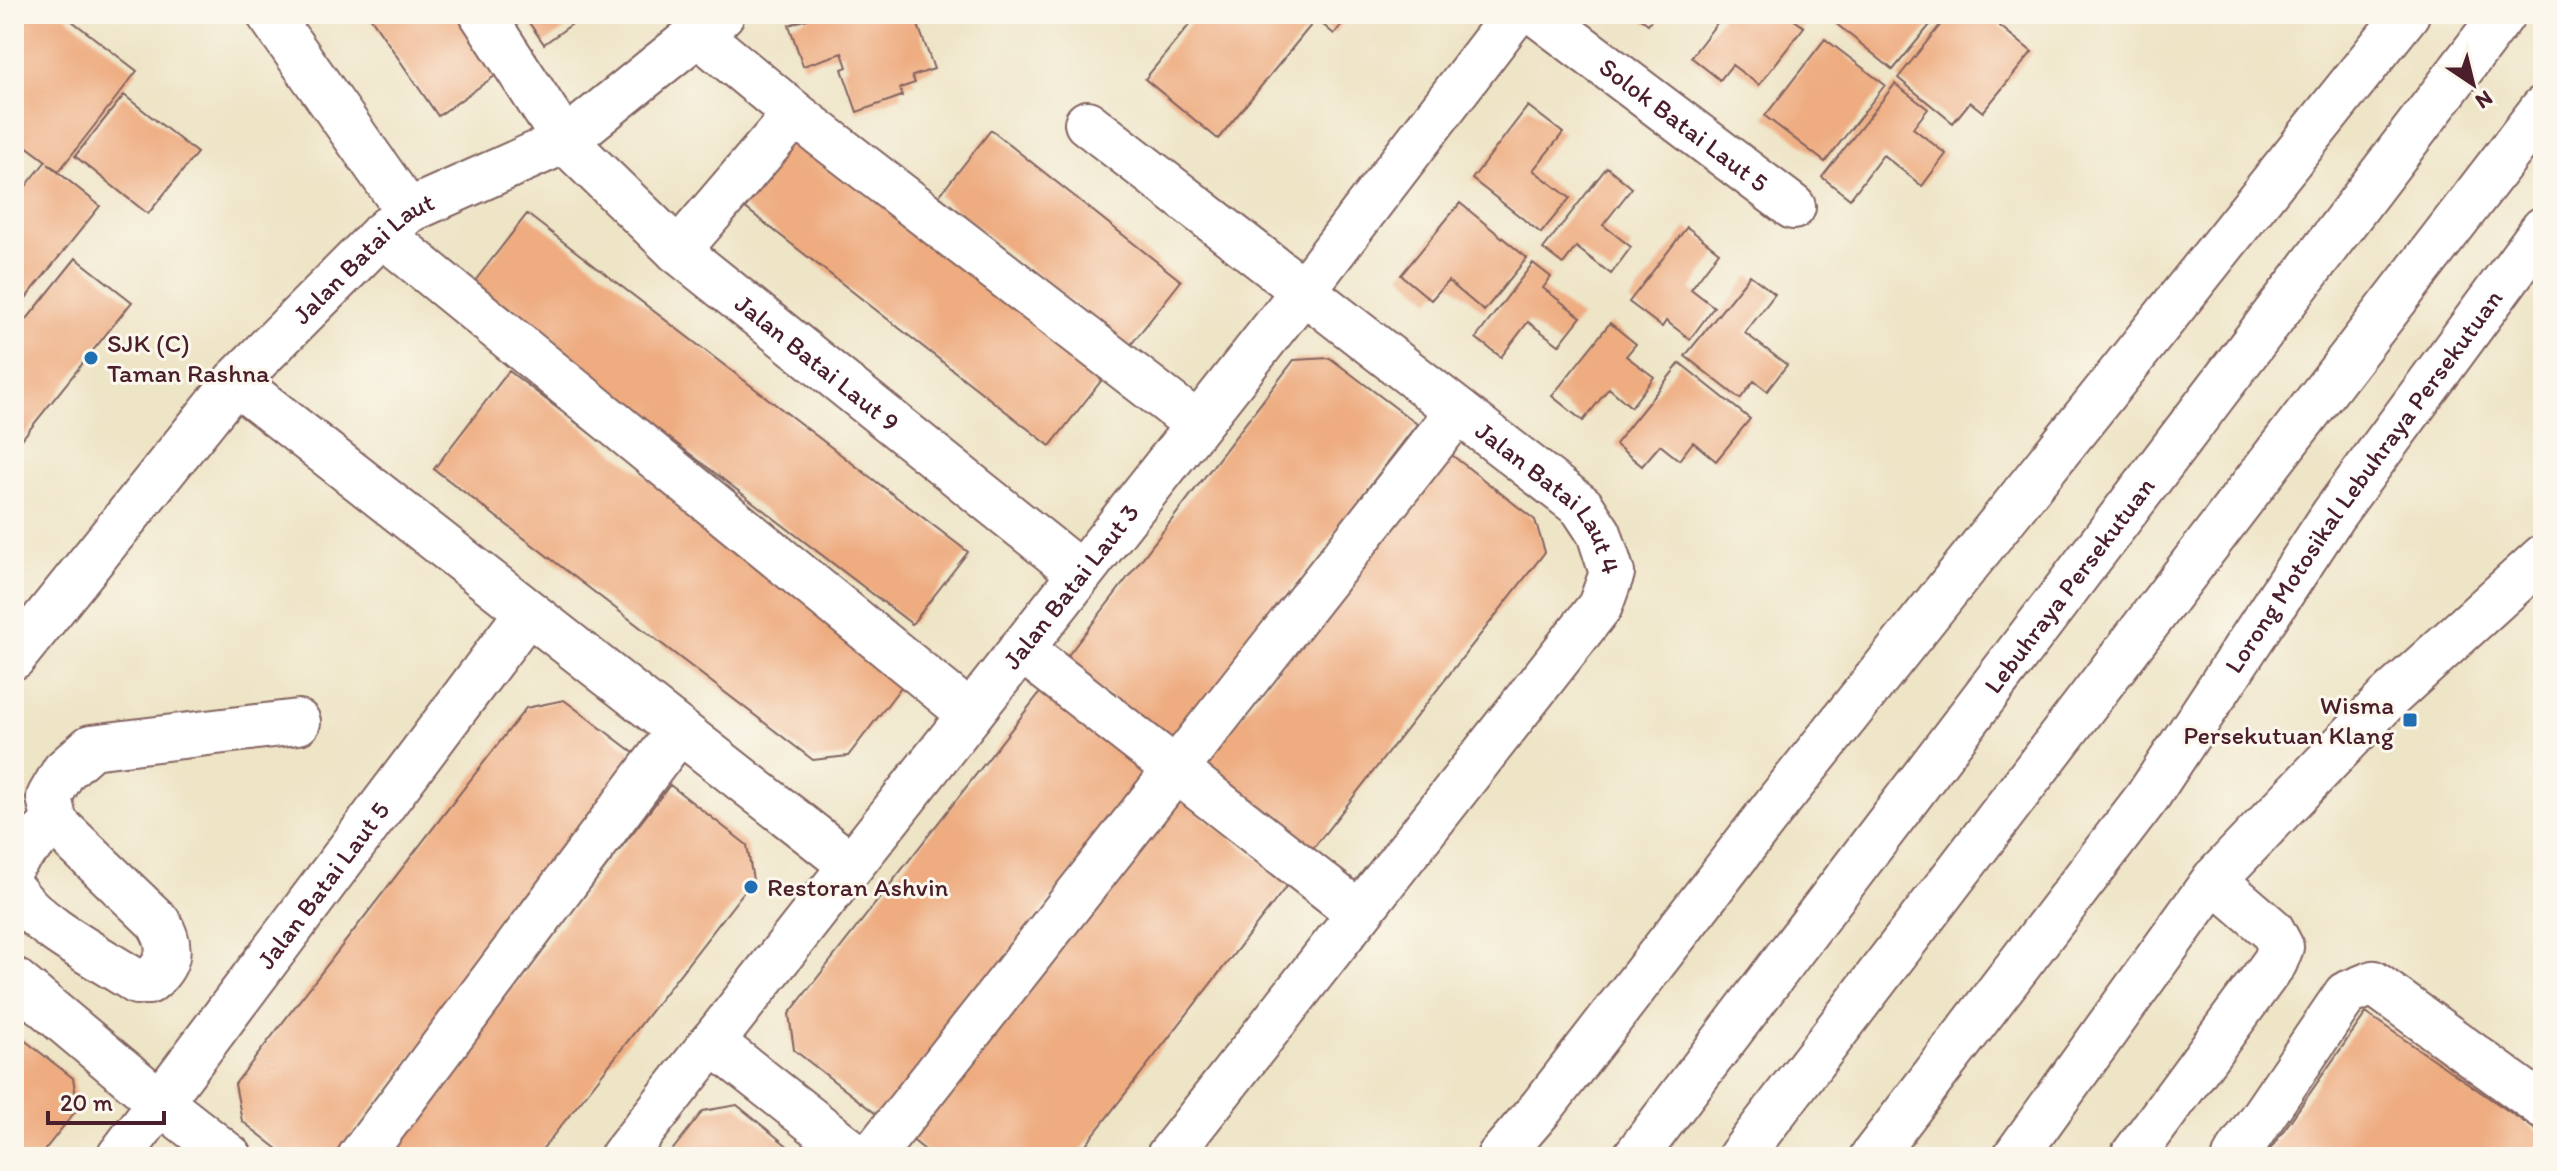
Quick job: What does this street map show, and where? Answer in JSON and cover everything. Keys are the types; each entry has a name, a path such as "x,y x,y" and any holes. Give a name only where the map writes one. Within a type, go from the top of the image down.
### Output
{"main road":[{"path":"269,14 395,223 970,714"},
{"name":"Jalan Batai Laut 9","path":"482,14 565,141 678,251 1080,573"},
{"name":"Jalan Batai Laut 3","path":"622,1157 1303,291 1515,14"},
{"name":"Solok Batai Laut 5","path":"1537,14 1793,207"},
{"path":"1499,1157 1542,1107 1781,798 2407,14"},
{"name":"Lebuhraya Persekutuan","path":"1635,1155 2503,14"},
{"path":"710,20 795,114 1197,424"},
{"name":"Jalan Batai Laut","path":"14,657 235,382 395,223 565,141 710,20"},
{"path":"1740,1157 2543,108"},
{"path":"678,251 795,114"},
{"name":"Jalan Batai Laut 4","path":"1087,123 1582,507 1599,533 1612,573 1600,606 1168,1157"},
{"name":"Lorong Motosikal Lebuhraya Persekutuan","path":"1872,1157 2148,796 2333,515 2543,229"},
{"path":"235,382 851,865"},
{"path":"871,1157 1458,411"},
{"path":"2015,1157 2214,880 2387,699 2535,578"},
{"name":"Jalan Batai Laut 5","path":"119,1157 527,613"},
{"path":"1021,649 1359,913"},
{"path":"14,892 24,907 41,920 137,982 148,982 160,973 168,955 167,936 158,922 55,823 49,797 64,771 91,747 298,722"},
{"path":"360,1157 679,731"},
{"path":"14,862 55,823"},
{"path":"2132,1157 2275,962 2281,947 2272,930 2214,880"},
{"path":"14,980 230,1157"},
{"path":"2235,1157 2346,994 2373,983 2543,1106"},
{"path":"712,1042 858,1157"}],"building":[{"path":"14,14 63,14 137,71 59,171 48,164 100,206 14,313 14,201 46,161 14,137"},
{"path":"368,14 469,14 506,68 438,116"},
{"path":"523,14 586,14 544,44"},
{"path":"809,14 914,14 934,69 912,76 915,83 900,88 902,96 857,112 842,69 847,67 842,53 803,66 789,25 810,18"},
{"path":"1198,14 1350,14 1334,34 1316,19 1218,139 1145,79"},
{"path":"1635,14 1656,14 1648,24"},
{"path":"1724,14 1786,14 1804,27 1759,85 1732,65 1720,80 1691,57"},
{"path":"1841,14 1939,14 1893,70 1834,22"},
{"path":"1949,14 1985,14 2032,52 1983,112 1970,102 1953,123 1898,78"},
{"path":"1825,39 1885,85 1825,162 1765,116"},
{"path":"1895,84 1928,109 1913,128 1946,154 1922,186 1883,155 1850,199 1822,177"},
{"path":"124,95 197,153 148,214 75,156"},
{"path":"1528,106 1563,133 1533,170 1570,198 1541,233 1472,179"},
{"path":"991,130 1181,281 1129,347 939,196"},
{"path":"794,134 1105,376 1050,446 739,203"},
{"path":"1607,167 1632,188 1603,225 1631,247 1611,274 1576,247 1563,264 1543,249"},
{"path":"1460,203 1527,258 1484,311 1448,281 1431,300 1401,275"},
{"path":"527,214 968,552 912,624 471,286"},
{"path":"1687,227 1719,252 1691,289 1714,307 1690,339 1666,321 1662,327 1629,302"},
{"path":"76,258 132,302 14,449 14,335"},
{"path":"1533,263 1551,277 1543,288 1581,317 1559,345 1528,322 1501,357 1476,338"},
{"path":"1750,275 1775,294 1745,333 1787,365 1767,391 1754,381 1740,399 1685,356"},
{"path":"1610,323 1636,344 1626,356 1654,377 1631,407 1609,388 1583,421 1552,396"},
{"path":"1330,358 1417,424 1172,745 1063,662 1294,360"},
{"path":"1680,363 1750,419 1716,461 1693,442 1679,460 1660,445 1642,466 1615,444"},
{"path":"509,371 908,678 848,756 813,760 434,469"},
{"path":"1448,452 1535,520 1545,552 1311,851 1202,767"},
{"path":"1042,690 1149,773 880,1117 794,1050 789,1014"},
{"path":"564,700 643,760 334,1157 288,1157 242,1121 235,1084 526,708"},
{"path":"670,785 747,845 753,880 592,1087 536,1157 380,1157"},
{"path":"1176,796 1289,883 1076,1157 934,1157 910,1138"},
{"path":"2366,1013 2543,1135 2543,1157 2265,1157"},
{"path":"14,1032 73,1078 78,1108 39,1157 14,1157"},
{"path":"737,1105 801,1157 667,1157 703,1111"}],"place":[{"name":"SJK (C) Taman Rashna","path":"91,358"},
{"name":"Wisma Persekutuan Klang","path":"2410,720"},
{"name":"Restoran Ashvin","path":"751,887"}]}
